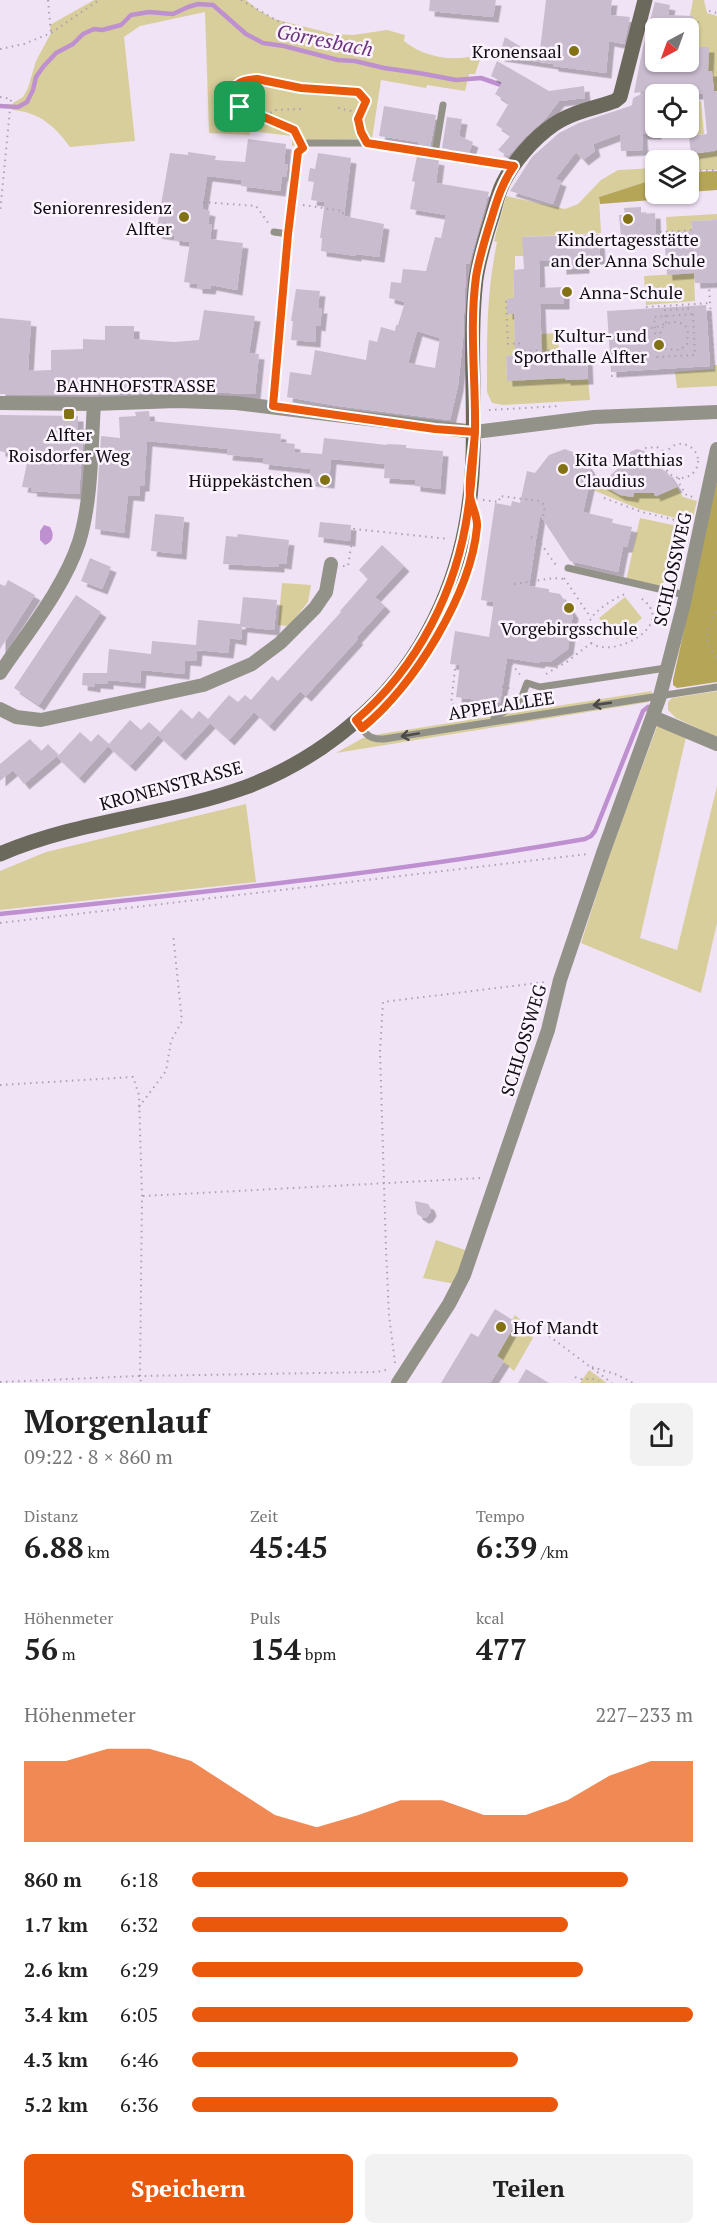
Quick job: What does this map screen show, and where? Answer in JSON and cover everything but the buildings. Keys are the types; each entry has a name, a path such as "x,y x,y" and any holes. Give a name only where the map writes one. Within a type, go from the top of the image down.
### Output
{"street":[{"name":"KRONENSTRASSE","path":"0,854 48,837 187,804 246,787 306,758 356,720 392,685 422,642 449,588 462,540 468,512 475,432 474,345 477,276 501,186 514,166 553,125 620,97 645,0"},
{"name":"BAHNHOFSTRASSE","path":"0,403 94,404 177,401 273,406 435,429 475,432 594,417 717,412"},
{"path":"0,673 56,590 79,541 86,510 94,404"},
{"name":"SCHLOSSWEG","path":"398,1383 465,1275 548,1030 560,981 603,853 660,696 717,449"},
{"path":"0,709 16,717 41,720 203,685 237,672 267,654 308,616 326,592 331,564"},
{"path":"653,717 717,744"}],"lane":[{"path":"435,153 443,105"},
{"path":"273,406 291,203 298,152 308,143 371,144 514,166"},
{"path":"274,232 288,234"},
{"path":"568,568 685,595"},
{"path":"490,721 520,702 527,683 540,687 666,668"},
{"path":"660,696 717,687"},
{"name":"APPELALLEE","path":"356,720 367,737 376,740 660,696"}],"path":[{"path":"48,0 51,33"},
{"path":"0,49 24,44 51,33 99,0"},
{"path":"241,0 278,21 322,38 358,42"},
{"path":"709,11 717,13"},
{"path":"303,148 294,130 235,103 232,94 237,84 244,80 257,79 301,88 358,92 366,101 358,119"},
{"path":"0,97 11,99 0,213"},
{"path":"338,108 351,111 358,119 361,132 371,144"},
{"path":"266,117 274,110 304,109"},
{"path":"699,171 717,170"},
{"path":"203,202 256,206 274,232"},
{"path":"291,203 343,211 343,216"},
{"path":"660,232 692,230"},
{"path":"611,376 716,367 709,286 717,285"},
{"path":"506,301 508,344 519,343 520,351 559,350"},
{"path":"646,307 710,303"},
{"path":"666,323 681,322 688,329 689,339 684,348 670,351 662,345 659,336 666,323 665,310 688,309 688,304"},
{"path":"693,314 695,355 657,357 654,317 666,316 693,314"},
{"path":"653,327 663,327"},
{"path":"681,444 695,452 698,462 690,476 679,478 674,477 666,469 664,458 675,445 681,444"},
{"path":"645,448 657,447 666,453"},
{"path":"679,478 687,496 706,500"},
{"path":"482,500 499,502 500,496 540,501 545,506 540,541"},
{"path":"604,498 642,512 671,519"},
{"path":"331,564 348,566 354,529 462,540"},
{"path":"513,584 554,578 565,579"},
{"path":"627,593 633,594 649,605 651,625 641,636 610,648 600,648 591,643 588,630 591,618 616,598 627,593"},
{"path":"717,612 706,633 709,646 717,657"},
{"path":"508,659 527,683 560,666 591,643"},
{"path":"455,669 451,704 468,712 491,708"},
{"path":"503,706 506,688"},
{"path":"0,923 603,853"},
{"path":"139,1107 166,1071 171,1041 182,1021 173,934"},
{"path":"0,1382 141,1376 377,1372 396,1366 392,1348 389,1304 380,1051 383,1002 560,981"},
{"path":"0,1085 133,1077 139,1095 142,1196 141,1383"},
{"path":"142,1196 484,1178 496,1184"},
{"path":"549,1336 612,1383"},
{"path":"589,1366 618,1375 633,1383"},
{"path":"575,1377 582,1380 595,1378 599,1381"}],"shaded area":[{"path":"94,0 246,0 274,19 333,34 353,35 387,30 405,35 404,41 432,55 462,58 482,54 475,74 469,74 465,91 427,85 426,88 381,80 372,139 308,140 292,146 292,136 250,131 250,135 209,133 205,12 140,26 124,37 135,141 70,147 46,121 22,111 12,110 13,103 23,97 28,88 36,61 51,33 50,25"},
{"path":"693,0 704,0 707,13 717,16 717,91 708,92 714,88 712,71 708,71 709,47 699,47 699,18 690,16"},
{"path":"699,101 701,101 704,134 699,135"},
{"path":"717,130 717,170 699,170 699,153 715,152 714,133"},
{"path":"645,169 645,182 599,197 601,233 523,237 523,256 515,256 514,299 507,299 507,314 514,314 515,341 541,340 541,334 558,333 559,353 506,356 507,380 588,379 590,400 503,405 492,403 487,392 489,299 497,242 494,241 506,196 565,209 578,204 601,180 618,170"},
{"path":"717,171 717,190 699,191 699,172"},
{"path":"645,182 645,201 600,204 599,197"},
{"path":"717,214 717,220 691,221 692,231 667,233 666,217"},
{"path":"694,273 695,301 646,305 644,276"},
{"path":"714,365 717,365 717,386 677,388 675,372 714,369"},
{"path":"717,481 717,682 677,688 673,685 673,680"},
{"path":"601,484 612,490 618,485 625,496 633,497 634,493 654,493 656,497 677,487 683,497 697,501 692,522 639,509 593,490"},
{"path":"640,518 687,528 680,561 669,559 662,589 626,581"},
{"path":"44,525 50,527 53,535 50,542 45,545 40,540 40,531"},
{"path":"282,583 311,585 308,602 289,626 278,625"},
{"path":"625,597 642,618 617,639 599,618"},
{"path":"652,691 649,702 336,753 363,738 380,734"},
{"path":"717,691 717,737 676,718 668,710 668,702 672,698"},
{"path":"658,724 686,737 640,938 677,950 717,786 717,923 701,993 581,943 611,850"},
{"path":"246,804 256,882 0,910 0,871 46,852"},
{"path":"436,1240 468,1251 455,1284 423,1278"},
{"path":"515,1315 522,1321 533,1338 514,1371 496,1356 511,1333 512,1320"},
{"path":"589,1370 607,1383 580,1383"}],"waterway":[{"name":"Görresbach","path":"0,106 18,107 27,102 36,77 43,67 56,53 73,44 83,34 94,29 102,30 121,25 131,15 149,12 173,14 198,4 213,5 246,34 263,43 338,60 355,61 456,80 481,78 504,86"},
{"path":"0,914 366,872 585,839 595,831 643,711 648,707"}],"place":[{"name":"Kronensaal","path":"574,51"},
{"name":"Seniorenresidenz Alfter","path":"184,217"},
{"name":"Kindertagesstätte an der Anna Schule","path":"628,219"},
{"name":"Anna-Schule","path":"567,292"},
{"name":"Kultur- und Sporthalle Alfter","path":"659,345"},
{"name":"Alfter Roisdorfer Weg","path":"69,414"},
{"name":"Kita Matthias Claudius","path":"563,469"},
{"name":"Hüppekästchen","path":"325,480"},
{"name":"Vorgebirgsschule","path":"569,608"},
{"name":"Hof Mandt","path":"501,1327"}],"route":[{"path":"240,107 232,97 233,90 237,84 249,79 308,88 358,92 364,96 366,101 358,119 367,143 514,166 501,186 478,266 473,357 475,432 470,496 477,528 469,560 451,610 423,659 395,697 362,728 356,720 392,685 422,642 449,588 468,512 475,432 435,429 273,406 290,209 298,152 303,148 294,130 240,107"}]}
